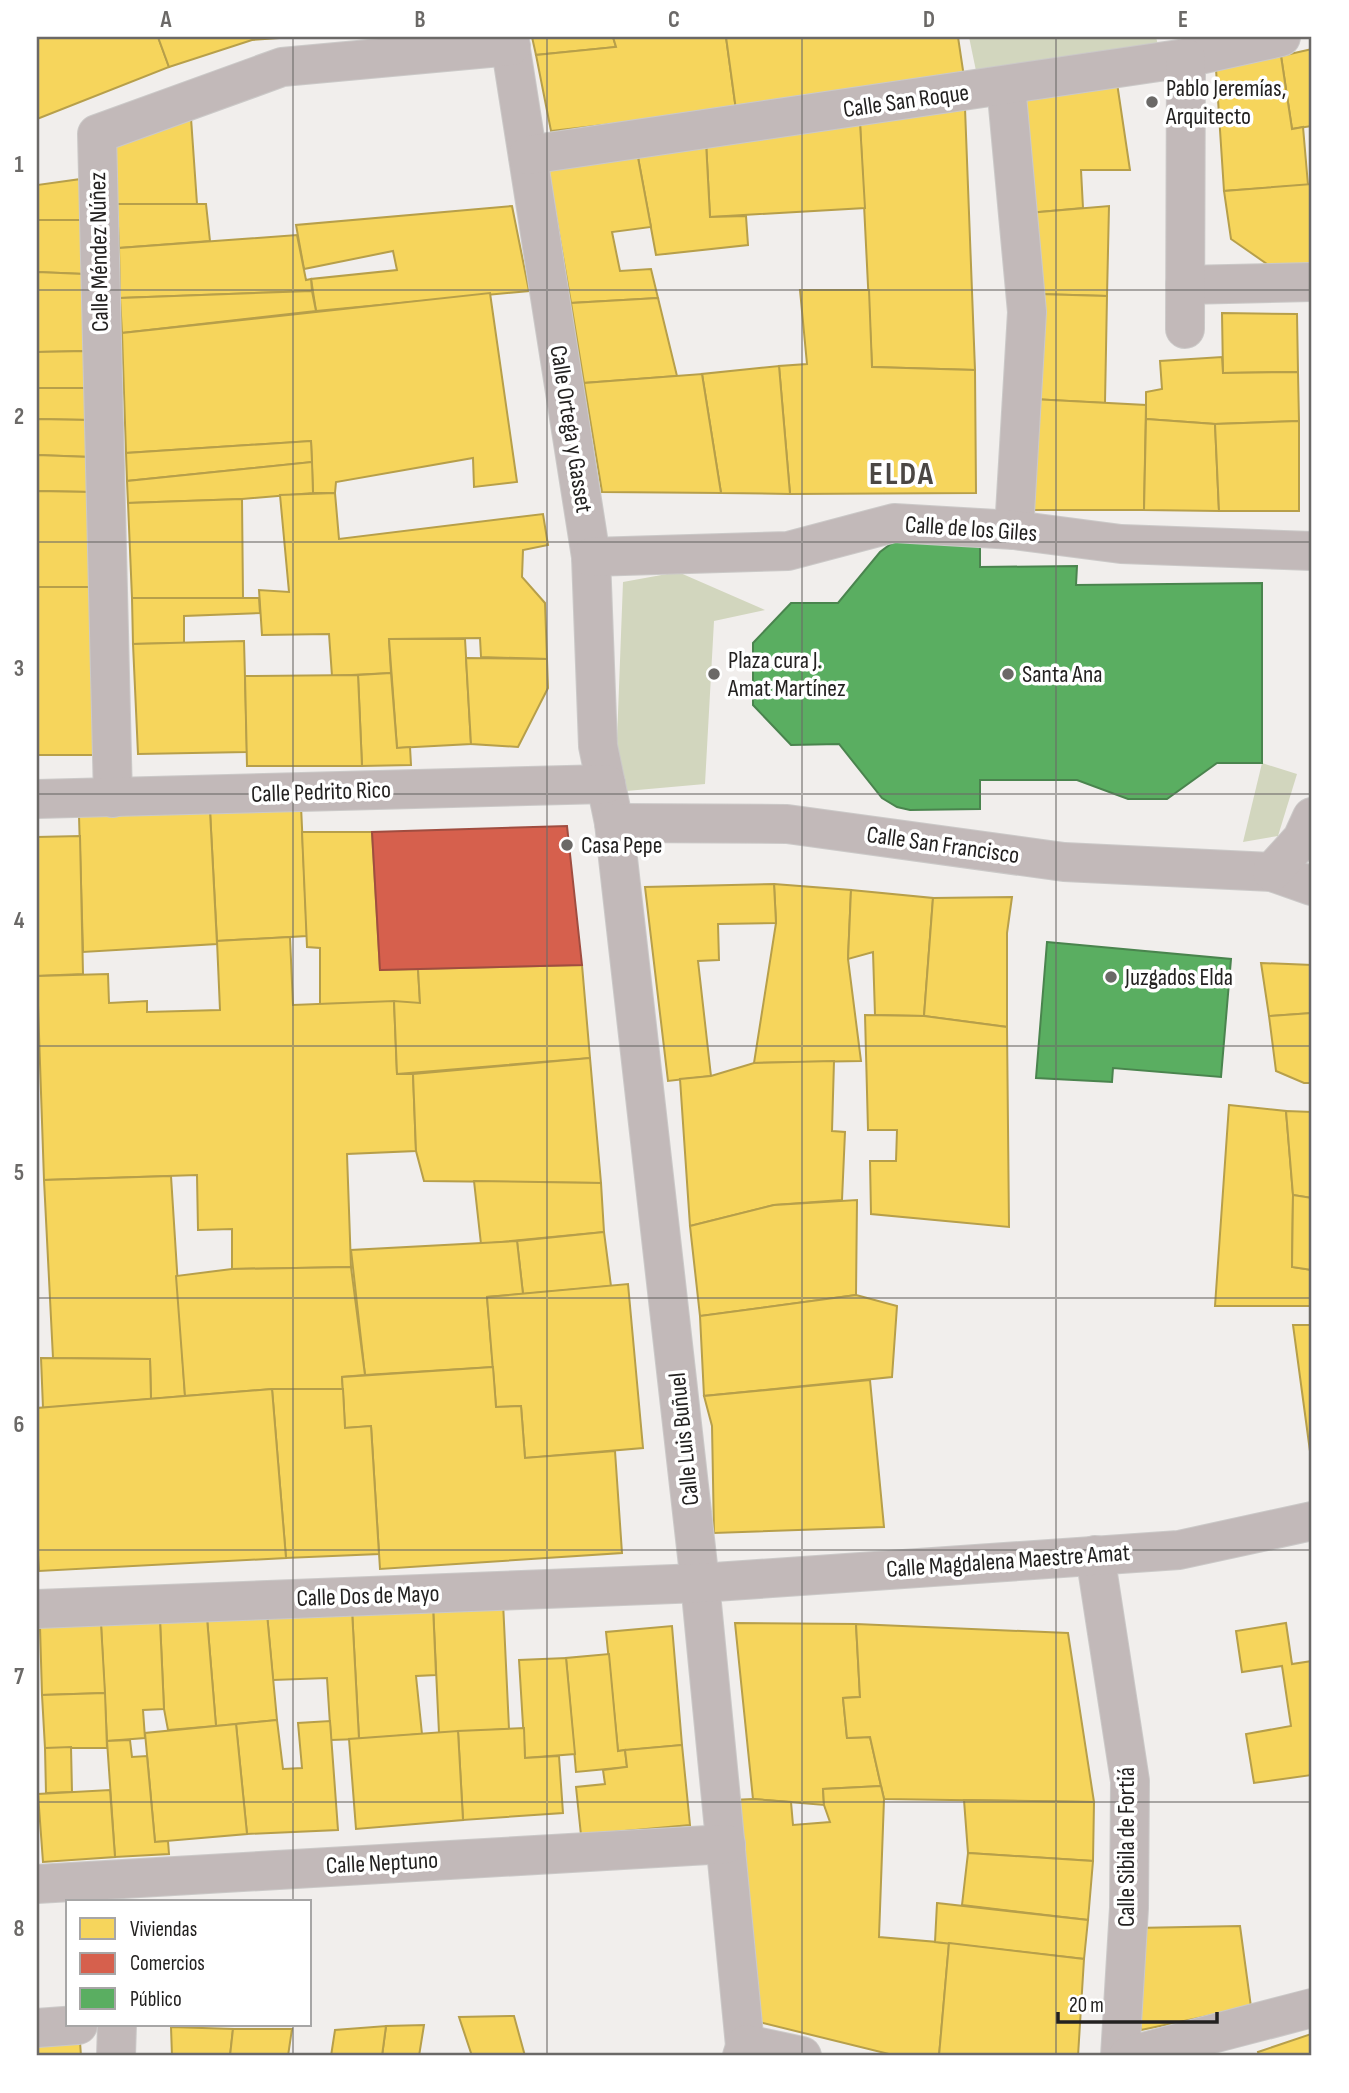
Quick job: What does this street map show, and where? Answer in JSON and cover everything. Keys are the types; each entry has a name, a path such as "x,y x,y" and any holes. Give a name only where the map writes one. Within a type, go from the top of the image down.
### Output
{"street":[{"name":"Calle San Roque","path":"528,155 1186,58 1281,37"},
{"name":"Calle Ortega y Gasset","path":"510,41 591,556 598,746 614,823"},
{"name":"Calle Méndez Núñez","path":"113,798 96,134 282,67 510,41"},
{"path":"1185,329 1186,58"},
{"path":"1006,85 1027,312 1014,530"},
{"path":"1185,285 1312,283"},
{"name":"Calle de los Giles","path":"591,556 788,551 894,523 1014,530 1121,544 1312,551"},
{"name":"Calle Pedrito Rico","path":"37,799 606,784"},
{"path":"1272,872 1302,839 1312,817"},
{"name":"Calle San Francisco","path":"614,823 786,824 1064,862 1272,872 1312,887"},
{"name":"Calle Luis Buñuel","path":"614,823 700,1583 745,2052"},
{"name":"Calle Magdalena Maestre Amat","path":"700,1583 1179,1550 1312,1521"},
{"name":"Calle Sibila de Fortiá","path":"1095,1555 1130,1782 1129,1909 1120,2056"},
{"name":"Calle Dos de Mayo","path":"37,1609 700,1583"},
{"name":"Calle Neptuno","path":"37,1884 726,1844"},
{"path":"1128,2056 1312,2008"},
{"path":"37,2028 66,2026"},
{"path":"116,2056 117,2026"},
{"path":"745,2052 802,2056"}],"green space":[{"path":"969,37 1156,37 1162,61 980,90"},
{"path":"678,572 765,610 714,621 705,784 615,792 623,582"},
{"path":"1262,763 1297,774 1278,836 1243,842"}],"building: Viviendas":[{"path":"37,37 158,37 169,67 37,119"},
{"path":"158,37 294,37 252,40 169,67"},
{"path":"532,37 613,37 616,47 536,55"},
{"path":"613,37 726,37 736,110 551,131 536,55 616,47"},
{"path":"726,37 958,37 964,77 736,110"},
{"path":"1312,49 1312,126 1292,129 1281,56"},
{"path":"1281,56 1292,129 1303,127 1308,185 1224,191 1216,69"},
{"path":"1117,83 1130,170 1081,170 1083,208 1028,213 1014,97"},
{"path":"965,108 975,370 872,367 860,123"},
{"path":"191,118 197,204 117,204 114,142"},
{"path":"860,123 865,208 710,217 706,142"},
{"path":"706,142 710,217 746,216 748,245 656,255 637,152"},
{"path":"637,152 651,227 612,232 620,271 651,269 658,298 571,303 547,165"},
{"path":"81,179 82,220 37,220 37,185"},
{"path":"1312,184 1312,266 1267,264 1231,239 1224,191"},
{"path":"117,204 206,204 210,241 119,248"},
{"path":"512,206 529,291 316,311 311,279 397,270 393,251 304,269 296,225"},
{"path":"1109,206 1107,296 1038,294 1028,213"},
{"path":"37,220 82,220 84,274 37,272"},
{"path":"297,235 306,280 311,279 312,291 120,298 119,248"},
{"path":"37,272 84,274 86,351 37,352"},
{"path":"800,290 869,290 872,367 975,370 976,493 790,494 779,366 807,364"},
{"path":"312,291 316,311 122,333 120,298"},
{"path":"490,293 517,482 474,487 473,458 336,482 335,493 313,493 311,441 126,453 122,333"},
{"path":"1038,294 1107,296 1105,403 1032,399"},
{"path":"658,298 677,376 584,383 571,303"},
{"path":"1222,313 1297,314 1298,372 1223,373"},
{"path":"86,351 87,388 37,388 37,352"},
{"path":"1222,357 1223,373 1298,372 1299,421 1215,424 1146,419 1146,392 1162,389 1160,361"},
{"path":"779,366 790,494 721,493 702,374"},
{"path":"702,374 721,493 602,492 584,383"},
{"path":"37,388 87,388 89,420 37,419"},
{"path":"1032,399 1146,405 1144,510 1026,510"},
{"path":"37,419 89,420 90,457 37,455"},
{"path":"1146,419 1215,424 1219,511 1144,510"},
{"path":"1299,421 1299,511 1219,511 1215,424"},
{"path":"311,441 312,462 127,481 126,453"},
{"path":"37,455 90,457 91,492 37,491"},
{"path":"312,462 313,493 242,499 128,503 127,481"},
{"path":"37,491 91,492 94,587 37,587"},
{"path":"335,493 339,539 543,514 548,545 523,550 522,577 545,603 547,659 481,657 480,638 389,639 391,673 332,676 329,634 262,635 259,590 289,592 280,495"},
{"path":"242,499 243,598 132,598 128,503"},
{"path":"37,587 94,587 99,755 37,755"},
{"path":"132,598 259,598 260,613 184,616 184,643 133,644"},
{"path":"389,639 465,639 471,744 397,748"},
{"path":"244,641 247,752 138,754 133,644"},
{"path":"466,658 547,659 548,688 518,747 471,744"},
{"path":"391,673 397,748 410,747 411,765 362,766 358,675"},
{"path":"358,675 362,766 247,766 245,676"},
{"path":"301,806 307,936 217,941 210,811"},
{"path":"210,811 217,944 83,952 79,816"},
{"path":"302,832 372,832 380,970 418,969 420,1003 320,1004 320,948 307,947"},
{"path":"80,836 83,974 37,976 37,837"},
{"path":"774,884 851,890 848,959 861,1061 754,1063 776,923"},
{"path":"774,884 776,923 718,924 719,960 698,961 711,1076 668,1081 645,887"},
{"path":"851,890 933,898 924,1016 875,1015 873,952 848,959"},
{"path":"1012,897 1007,933 1007,1027 924,1016 933,898"},
{"path":"290,937 293,1005 394,1001 397,1074 413,1074 416,1151 347,1154 351,1267 232,1269 232,1229 198,1230 197,1175 44,1180 37,976 108,974 109,1003 147,1001 147,1012 220,1010 217,941"},
{"path":"1261,963 1312,965 1312,1013 1269,1016"},
{"path":"582,965 590,1058 397,1074 394,1001 420,1003 418,969"},
{"path":"1312,1013 1312,1083 1304,1083 1276,1071 1269,1016"},
{"path":"865,1015 924,1016 1007,1027 1009,1227 871,1214 870,1161 896,1161 897,1130 868,1130"},
{"path":"590,1058 601,1183 424,1181 416,1151 413,1074"},
{"path":"834,1061 832,1131 845,1132 842,1200 774,1205 690,1226 680,1079 711,1076 754,1063"},
{"path":"1229,1105 1286,1111 1293,1195 1292,1267 1312,1270 1312,1306 1215,1306"},
{"path":"1286,1111 1312,1112 1312,1198 1293,1195"},
{"path":"171,1176 185,1396 151,1399 150,1359 53,1358 44,1180"},
{"path":"474,1181 601,1183 604,1232 481,1244"},
{"path":"1293,1195 1312,1198 1312,1270 1292,1267"},
{"path":"857,1200 856,1295 700,1316 690,1226 774,1205"},
{"path":"604,1232 611,1286 523,1294 517,1241"},
{"path":"517,1241 523,1294 487,1297 493,1367 365,1375 351,1250"},
{"path":"351,1267 365,1375 342,1377 343,1389 272,1389 185,1396 176,1276 232,1269"},
{"path":"628,1284 643,1448 525,1458 521,1406 496,1407 487,1297"},
{"path":"856,1295 897,1306 892,1377 704,1396 700,1316"},
{"path":"1293,1325 1312,1325 1312,1466"},
{"path":"41,1358 150,1359 151,1399 43,1408"},
{"path":"493,1367 496,1407 521,1406 525,1458 615,1451 622,1553 380,1569 371,1426 345,1428 342,1377"},
{"path":"870,1380 884,1527 714,1533 712,1426 704,1396"},
{"path":"272,1389 343,1389 345,1428 371,1426 379,1554 286,1558"},
{"path":"272,1389 286,1558 39,1571 37,1408"},
{"path":"503,1602 509,1729 439,1733 433,1606"},
{"path":"433,1606 436,1675 416,1676 422,1734 359,1739 352,1610"},
{"path":"352,1610 359,1739 331,1740 327,1678 273,1680 267,1614"},
{"path":"267,1614 277,1720 216,1726 207,1618"},
{"path":"207,1618 216,1726 168,1730 164,1709 160,1621"},
{"path":"160,1621 164,1709 143,1710 145,1738 107,1741 101,1624"},
{"path":"735,1623 856,1624 860,1697 843,1698 847,1738 870,1737 881,1786 823,1789 824,1805 753,1799"},
{"path":"1286,1623 1292,1664 1312,1661 1312,1775 1254,1783 1246,1734 1291,1726 1282,1666 1242,1672 1236,1631"},
{"path":"101,1624 105,1693 42,1695 40,1627"},
{"path":"856,1624 1068,1633 1094,1802 884,1799 870,1737 847,1738 843,1698 860,1697"},
{"path":"672,1626 682,1745 618,1751 606,1632"},
{"path":"609,1654 618,1751 625,1750 627,1767 576,1772 566,1658"},
{"path":"566,1658 575,1754 525,1758 519,1660"},
{"path":"105,1693 107,1748 45,1748 42,1695"},
{"path":"277,1720 283,1769 302,1768 298,1723 330,1721 338,1830 247,1834 236,1724"},
{"path":"236,1724 247,1834 155,1842 145,1733"},
{"path":"524,1728 525,1758 559,1756 563,1813 463,1820 458,1731"},
{"path":"458,1731 463,1820 356,1829 349,1739"},
{"path":"130,1740 132,1757 147,1756 155,1842 168,1841 169,1854 115,1857 107,1741"},
{"path":"682,1745 690,1825 581,1835 576,1787 605,1784 603,1770 627,1767 625,1750"},
{"path":"71,1747 72,1792 46,1793 45,1748"},
{"path":"881,1786 884,1799 879,1937 949,1943 939,2056 897,2056 759,2022 733,1800 791,1802 793,1825 830,1822 824,1805 823,1789"},
{"path":"110,1790 115,1857 43,1862 38,1794"},
{"path":"964,1800 1094,1802 1093,1861 968,1853"},
{"path":"968,1853 1093,1861 1088,1920 962,1905"},
{"path":"937,1903 1088,1920 1084,1959 935,1942"},
{"path":"1240,1926 1251,2007 1141,2030 1134,1928"},
{"path":"949,1943 1084,1959 1078,2056 939,2056"},
{"path":"514,2016 525,2056 472,2056 459,2017"},
{"path":"424,2025 419,2056 382,2056 386,2026"},
{"path":"386,2026 382,2056 331,2056 335,2030"},
{"path":"171,2027 233,2029 230,2056 172,2056"},
{"path":"233,2029 292,2029 288,2056 230,2056"},
{"path":"1311,2034 1312,2056 1259,2056 1258,2052"},
{"path":"37,2040 80,2042 81,2056 37,2056"}],"building: Comercios":[{"path":"567,826 582,965 380,970 372,832"}],"building: Público":[{"name":"Santa Ana","path":"908,537 980,538 980,567 1077,566 1076,585 1262,583 1262,763 1217,763 1167,799 1128,799 1077,780 980,780 980,809 910,810 897,807 882,798 839,744 791,745 753,705 753,643 791,603 838,603 880,552 892,543"},
{"path":"1047,942 1231,959 1221,1077 1113,1068 1112,1082 1036,1078"}],"place":[{"name":"Pablo Jeremías, Arquitecto","path":"1152,102"},
{"name":"Plaza cura J. Amat Martínez","path":"714,674"},
{"name":"Santa Ana","path":"1008,674"},
{"name":"Casa Pepe","path":"567,845"},
{"name":"Juzgados Elda","path":"1111,977"}],"district":[{"name":"ELDA","path":"902,474"}]}
